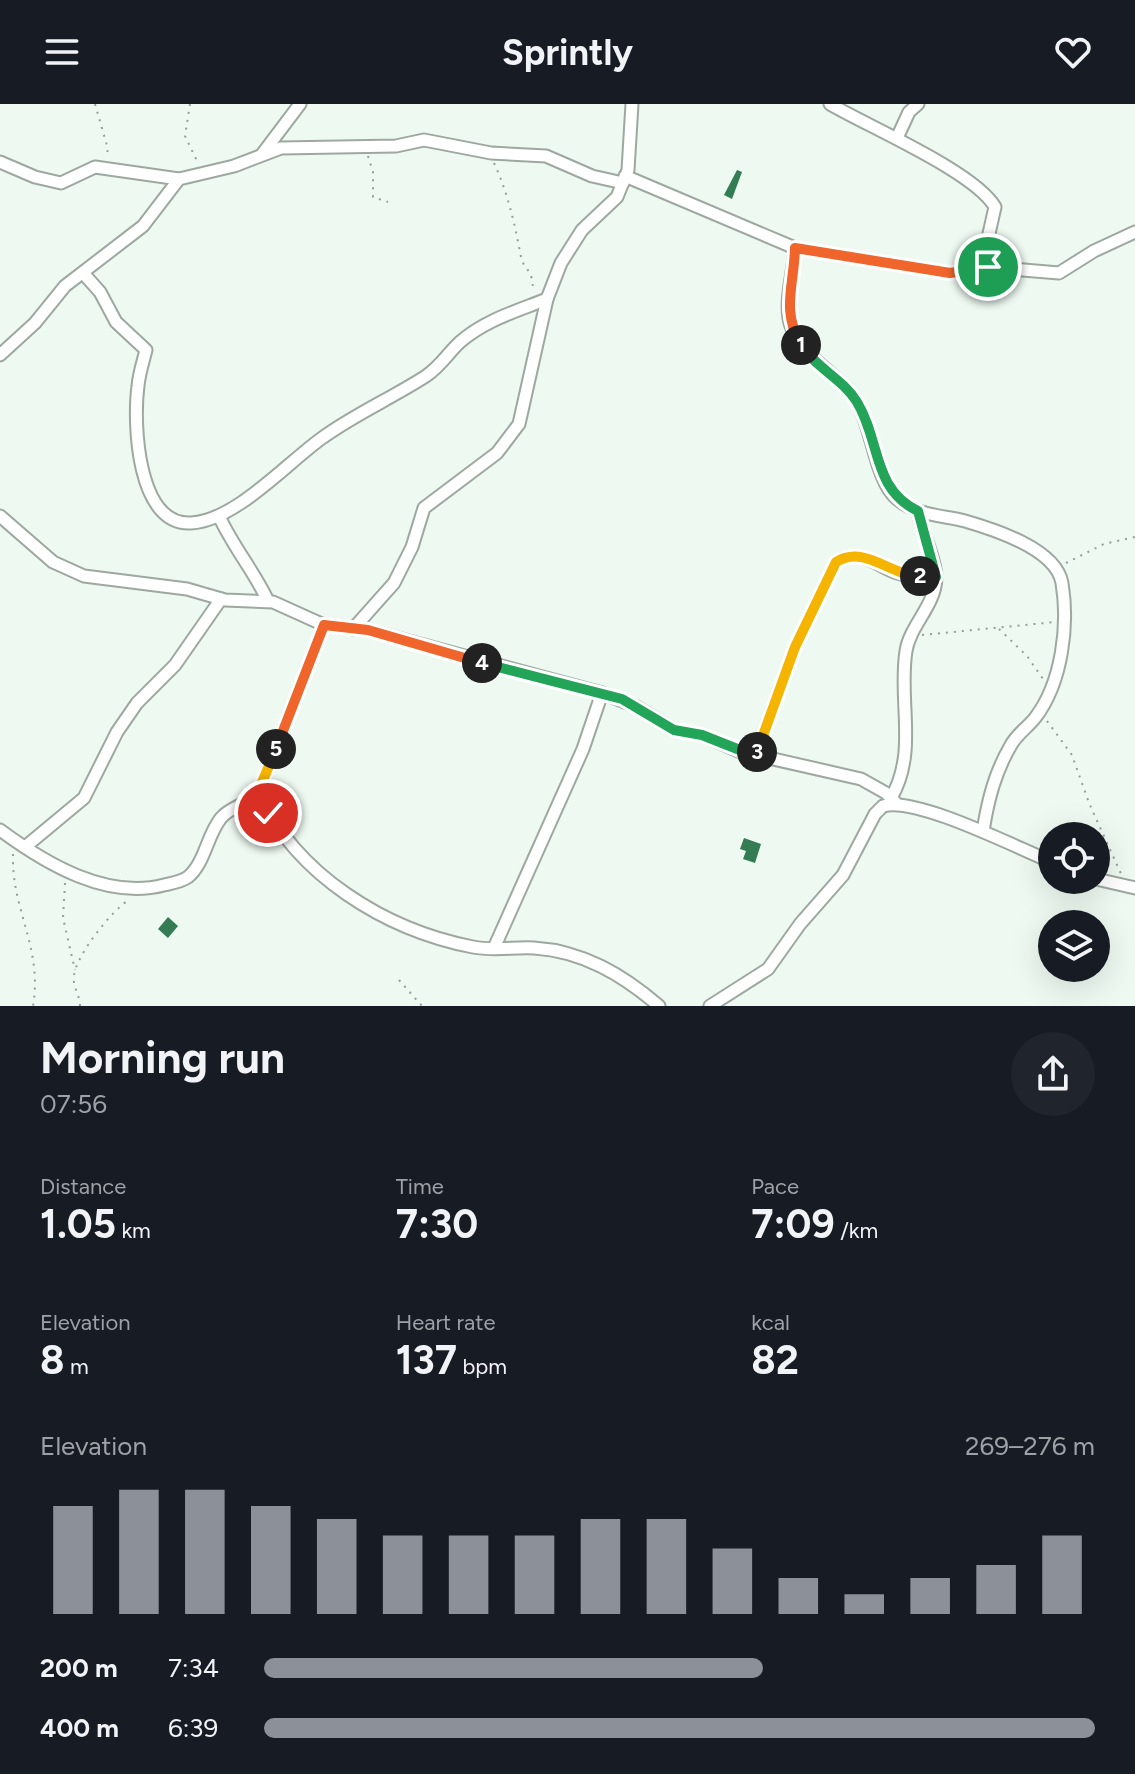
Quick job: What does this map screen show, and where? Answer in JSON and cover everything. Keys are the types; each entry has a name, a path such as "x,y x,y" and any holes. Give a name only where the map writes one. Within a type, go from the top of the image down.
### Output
{"street":[{"path":"263,153 300,104"},
{"path":"353,629 394,583 412,547 424,508 497,453 519,424 547,299 572,245 582,230 607,209 624,179 632,104"},
{"path":"830,104 897,138 990,198 995,207 981,269"},
{"path":"897,138 909,112 918,104"},
{"path":"0,162 35,177 61,183 95,167 179,179 234,166 263,153 302,145 363,147 424,140 491,153 546,156 592,176 624,179 795,248 950,273 998,267 1040,274 1059,273 1094,251 1135,232"},
{"path":"0,355 35,323 54,297 143,226 179,179"},
{"path":"795,248 788,309 791,326 804,349 856,401 892,494 918,511 965,521 1037,549 1058,568 1064,620 1063,648 1047,696 1036,717 1012,741 999,766 990,790 983,831"},
{"path":"83,273 100,292 116,322 146,350 138,383 137,428 150,498 179,522 192,524 219,516 240,503 324,436 435,369 472,333 495,319 547,299"},
{"path":"710,1006 768,969 800,924 843,875 875,814 894,801 907,739 904,679 908,639 926,609 936,577 918,511"},
{"path":"0,516 53,562 84,576 187,589 221,599 268,601 324,625 368,630 602,693 635,706 674,730 702,735 755,756 861,779 894,801 983,831 1038,856"},
{"path":"219,516 268,601"},
{"path":"755,756 795,647 836,562 844,557 860,556 897,573 936,577"},
{"path":"20,844 84,798 117,732 137,703 175,665 221,599"},
{"path":"0,830 55,864 105,886 144,890 186,879 222,817 249,803 258,792 324,625"},
{"path":"494,948 583,749 602,693"},
{"path":"258,792 283,838 301,859 336,885 421,933 477,948 534,948 587,959 614,972 659,1006"},
{"path":"1110,882 1131,887"}],"path":[{"path":"95,104 108,149 106,158 95,167"},
{"path":"190,104 187,144 193,158 209,170"},
{"path":"363,147 373,172 373,197 388,202"},
{"path":"491,153 507,196 521,257 534,279 531,305"},
{"path":"1058,568 1104,544 1135,537"},
{"path":"908,639 935,632 999,629 1064,620"},
{"path":"999,629 1038,669 1047,696 1048,723 1072,755 1089,803 1131,887"},
{"path":"20,844 15,881 37,973 33,1006"},
{"path":"55,864 65,885 63,918 80,1006"},
{"path":"75,971 82,955 114,912 144,890"},
{"path":"399,980 422,1006"}],"building":[{"path":"737,170 742,172 732,199 724,195"},
{"path":"744,838 761,844 755,863 743,859 746,851 740,849"},
{"path":"168,917 178,926 168,938 158,929"}],"route":[{"path":"268,813 258,792 324,625 368,630 622,699 674,730 702,735 755,756 795,647 836,562 844,557 860,556 897,573 936,577 918,511 892,494 856,401 804,349 791,326 788,309 795,248 950,273 988,267"}]}
